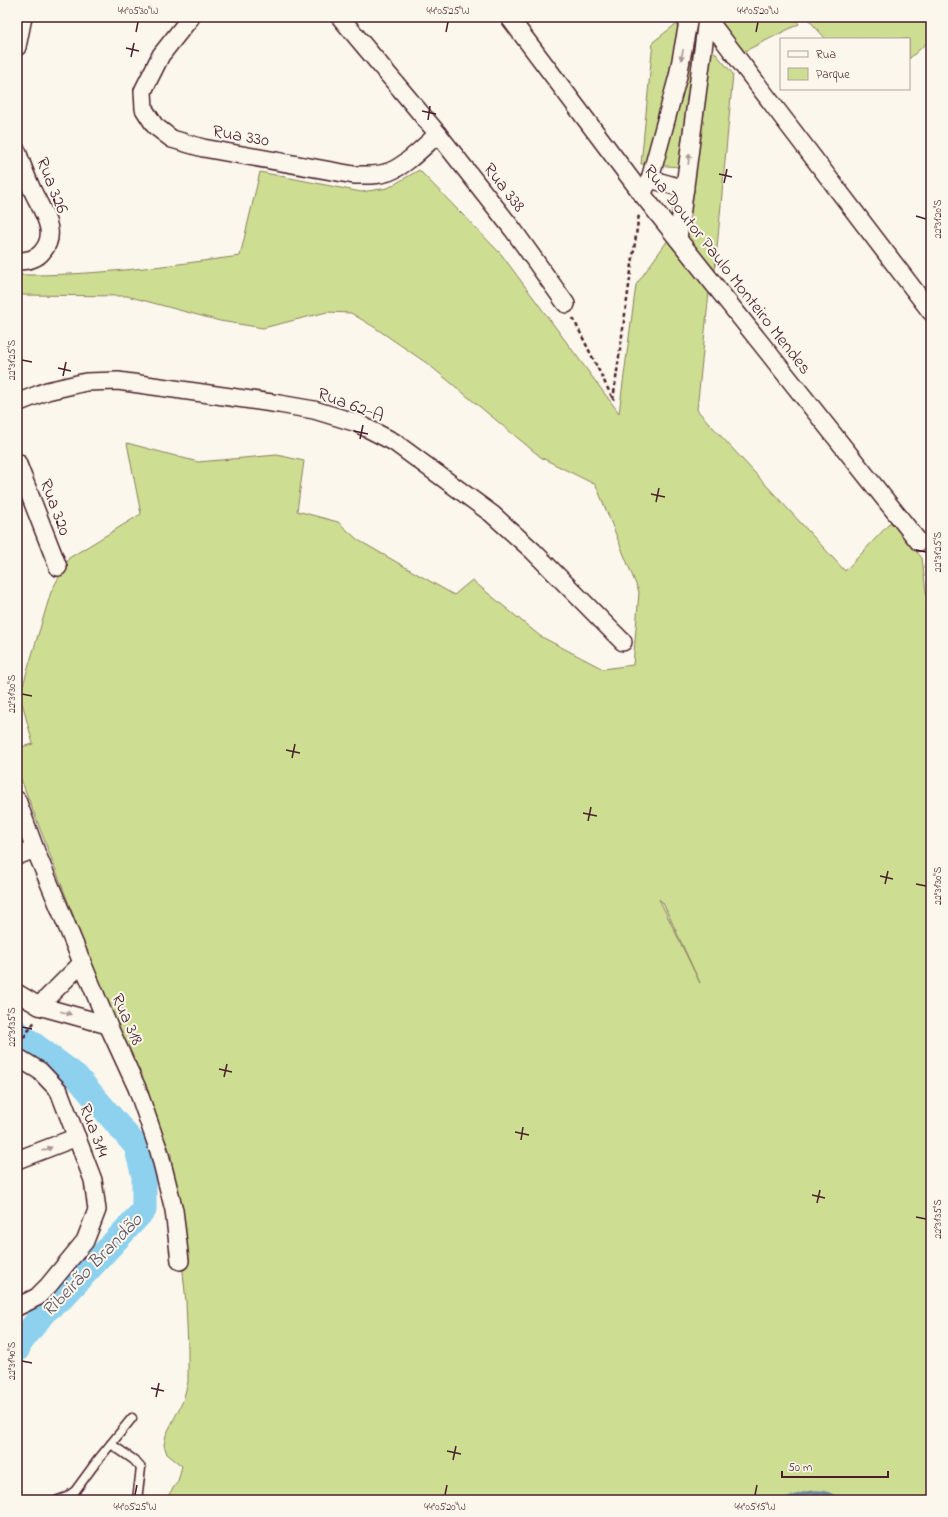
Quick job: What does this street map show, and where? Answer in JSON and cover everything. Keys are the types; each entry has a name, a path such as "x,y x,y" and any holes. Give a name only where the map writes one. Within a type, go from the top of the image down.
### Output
{"street":[{"path":"17,47 23,17"},
{"name":"Rua 330","path":"191,17 161,55 143,91 144,109 155,126 172,139 210,150 354,175 370,176 387,173 402,165 438,134"},
{"name":"Rua 338","path":"340,17 438,134 514,231 566,304"},
{"name":"Rua Doutor Paulo Monteiro Mendes","path":"509,17 646,186 678,239 919,542"},
{"path":"685,189 646,186 678,76 689,17"},
{"path":"678,239 707,18"},
{"path":"707,18 931,312"},
{"name":"Rua 326","path":"17,151 30,186 46,216 50,235 48,246 39,256 26,261 17,261"},
{"name":"Rua 62-A","path":"17,403 47,391 79,384 118,381 314,410 357,423 394,442 492,514 533,551 623,642"},
{"name":"Rua 320","path":"17,462 58,567"},
{"name":"Rua 318","path":"17,800 35,849 108,1025 137,1088 159,1151 174,1210 180,1261"},
{"path":"17,856 35,849"},
{"path":"38,1012 83,962"},
{"path":"17,993 38,1012 108,1025"},
{"name":"Rua 314","path":"17,1058 40,1071 59,1091 93,1180 97,1210 85,1241 37,1297 19,1306"},
{"path":"17,1160 77,1137"}],"lane":[{"path":"58,1500 68,1498 75,1491 132,1418"},
{"path":"111,1444 134,1460 141,1468 137,1500"}],"path":[{"path":"566,304 613,400 646,186"},
{"path":"22,1039 38,1012"}],"green space":[{"path":"685,17 733,74 715,270 682,233 692,168 641,164 653,42"},
{"path":"717,17 794,17 799,24 743,52"},
{"path":"806,17 920,17 931,28 931,39 910,58 910,38 825,38"},
{"path":"419,170 501,254 619,413 636,285 668,240 709,292 697,410 845,571 891,522 922,558 931,634 931,1500 165,1500 178,1481 182,1466 167,1454 164,1445 166,1435 183,1401 188,1382 186,1302 171,1154 100,985 17,769 17,748 33,744 20,695 51,592 69,558 141,514 127,443 198,462 277,455 304,461 297,511 338,522 358,540 454,595 472,580 540,636 603,669 633,665 639,592 596,485 542,458 428,364 351,313 327,312 263,328 220,321 127,296 17,295 17,275 101,272 157,267 240,256 260,172 361,192 388,188","holes":["659,899 663,903 700,983"]}],"waterway":[{"name":"Ribeirão Brandão","path":"17,1032 76,1076 136,1146 144,1176 144,1210 62,1298 44,1312 20,1343 17,1350"},
{"path":"787,1500 813,1492 826,1494 838,1500"}]}
